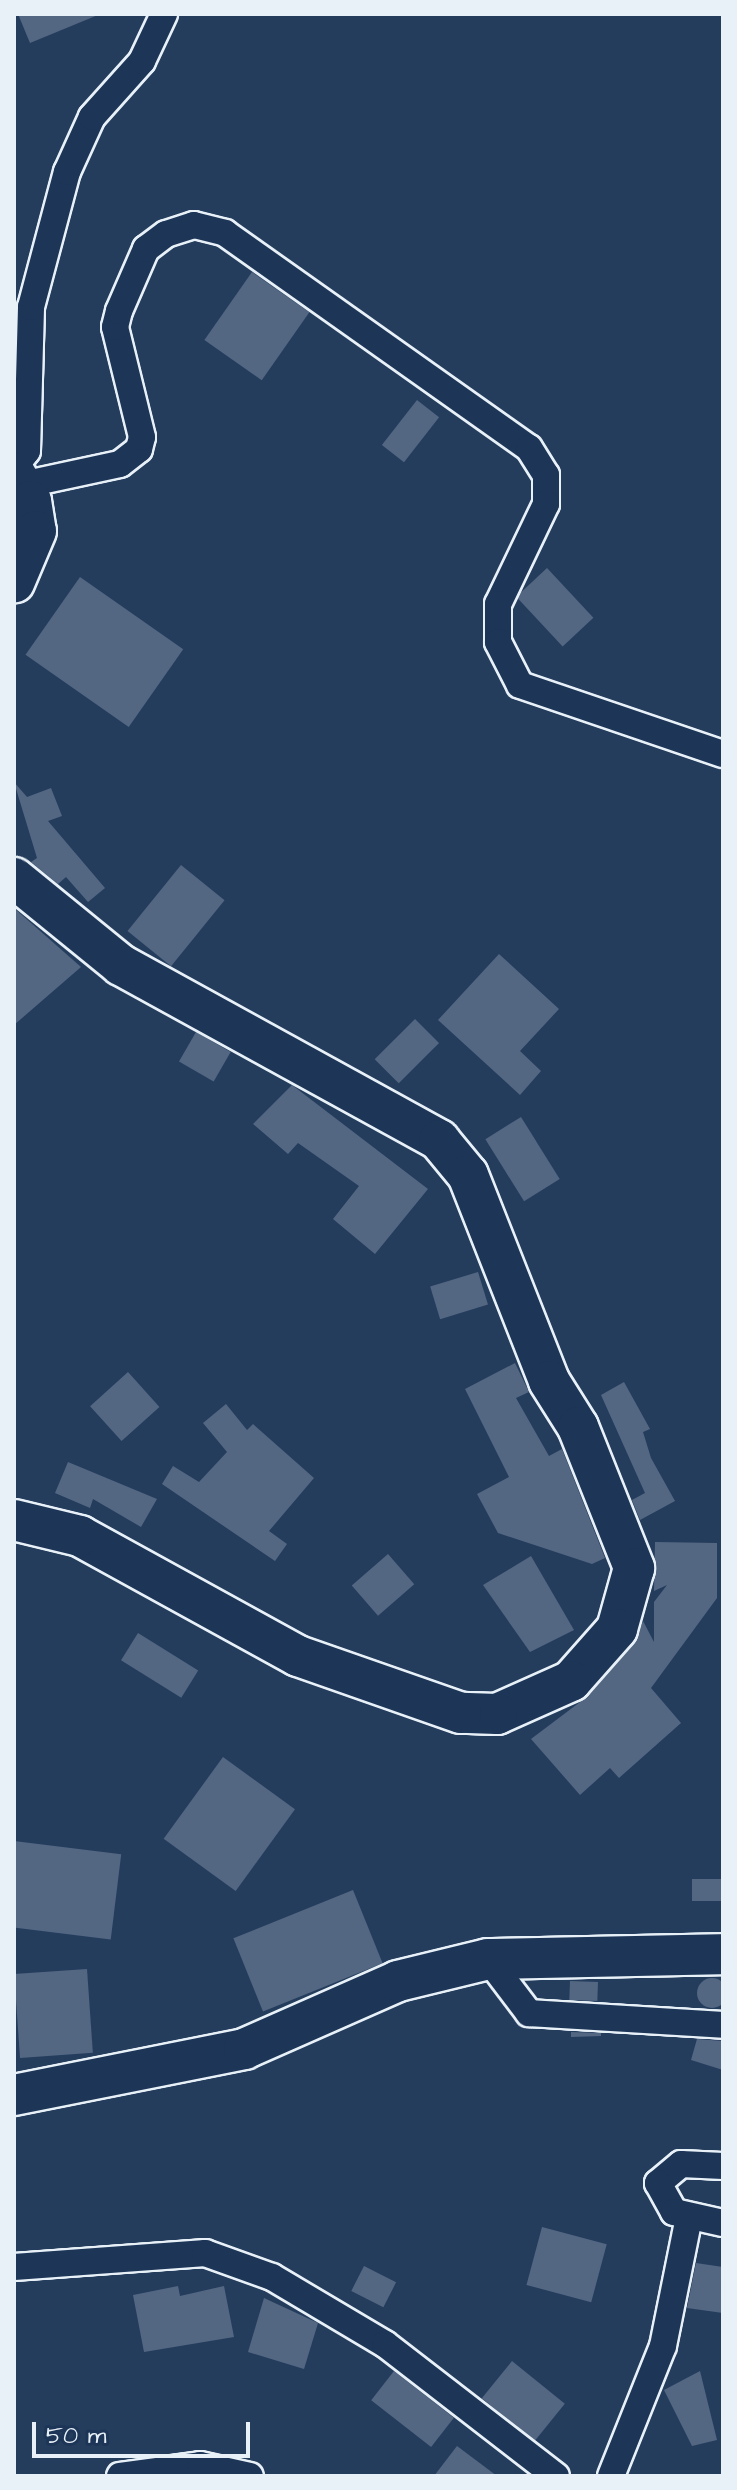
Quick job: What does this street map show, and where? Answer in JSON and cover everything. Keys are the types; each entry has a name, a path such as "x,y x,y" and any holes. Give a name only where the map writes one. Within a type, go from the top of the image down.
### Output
{"main road":[{"path":"14,583 36,531 17,475"},
{"path":"14,878 121,965 439,1140 468,1175 634,1568 617,1629 571,1681 497,1714 461,1713 298,1656 80,1536 14,1520"},
{"path":"14,2095 244,2049 398,1981 488,1959 723,1954"}],"street":[{"path":"164,14 142,61 92,117 67,172 31,307 27,451 17,475 120,464 139,449 142,437 115,327 119,311 146,249 166,234 194,225 225,233 529,448 546,475 546,504 498,604 498,642 520,685 723,754"},
{"path":"488,1959 529,2013 723,2025"},
{"path":"723,2166 681,2164 659,2177 662,2200 689,2217 723,2223"},
{"path":"611,2476 663,2346 689,2217"},
{"path":"14,2267 205,2253 272,2277 362,2328 556,2476"},
{"path":"120,2476 200,2465 250,2476"}],"building":[{"path":"18,14 98,14 98,15 30,43"},
{"path":"252,272 309,312 262,380 204,340"},
{"path":"417,400 439,417 404,462 382,445"},
{"path":"547,568 593,618 563,646 516,597"},
{"path":"80,577 183,649 129,727 26,655"},
{"path":"14,782 27,797 51,788 62,816 48,821 105,888 88,902 66,877 58,884 31,862 37,858"},
{"path":"181,865 225,900 171,966 128,931"},
{"path":"14,908 81,967 14,1025"},
{"path":"499,954 559,1009 520,1051 541,1071 520,1095 438,1020"},
{"path":"415,1019 439,1043 399,1083 375,1059"},
{"path":"196,1032 231,1052 214,1081 179,1061"},
{"path":"292,1085 428,1189 375,1254 333,1219 359,1186 298,1143 288,1154 253,1124"},
{"path":"521,1117 560,1179 524,1201 485,1139"},
{"path":"478,1272 488,1305 440,1319 430,1287"},
{"path":"515,1363 529,1392 516,1398 549,1456 562,1449 605,1558 592,1564 498,1533 477,1494 509,1477 465,1389"},
{"path":"128,1372 159,1407 122,1441 90,1406"},
{"path":"624,1382 650,1429 643,1432 651,1458 675,1501 640,1520 632,1500 645,1493 601,1395"},
{"path":"226,1404 247,1430 253,1424 314,1478 269,1531 287,1544 275,1561 162,1484 173,1466 199,1482 227,1452 203,1423"},
{"path":"68,1462 157,1499 141,1527 93,1499 90,1508 55,1493"},
{"path":"655,1542 717,1543 717,1598 651,1688 681,1723 619,1778 610,1768 580,1795 531,1739 588,1696 634,1644 643,1621 654,1642 654,1602 667,1585 654,1591"},
{"path":"388,1554 414,1584 378,1616 352,1585"},
{"path":"531,1556 574,1630 530,1652 483,1585"},
{"path":"138,1633 198,1671 181,1698 121,1660"},
{"path":"223,1757 295,1809 236,1891 164,1839"},
{"path":"14,1841 121,1854 111,1940 14,1928"},
{"path":"692,1879 723,1879 723,1901 692,1901"},
{"path":"353,1890 383,1963 263,2012 233,1938"},
{"path":"87,1969 93,2053 20,2058 14,1974"},
{"path":"712,1978 723,1982 727,1993 723,2004 712,2008 701,2004 697,1993 701,1982"},
{"path":"570,1981 598,1982 597,2001 569,2000"},
{"path":"571,2032 601,2033 601,2036 571,2037"},
{"path":"697,2039 723,2041 723,2070 691,2060"},
{"path":"542,2227 607,2244 591,2302 526,2285"},
{"path":"696,2263 723,2267 723,2313 687,2308"},
{"path":"364,2266 396,2282 383,2307 351,2291"},
{"path":"178,2286 180,2296 224,2286 234,2337 144,2352 133,2295"},
{"path":"264,2298 318,2323 304,2369 248,2352"},
{"path":"512,2361 565,2404 535,2441 482,2398"},
{"path":"394,2371 454,2418 431,2447 371,2400"},
{"path":"700,2371 717,2440 692,2446 664,2390"},
{"path":"457,2446 497,2476 434,2476"}]}
